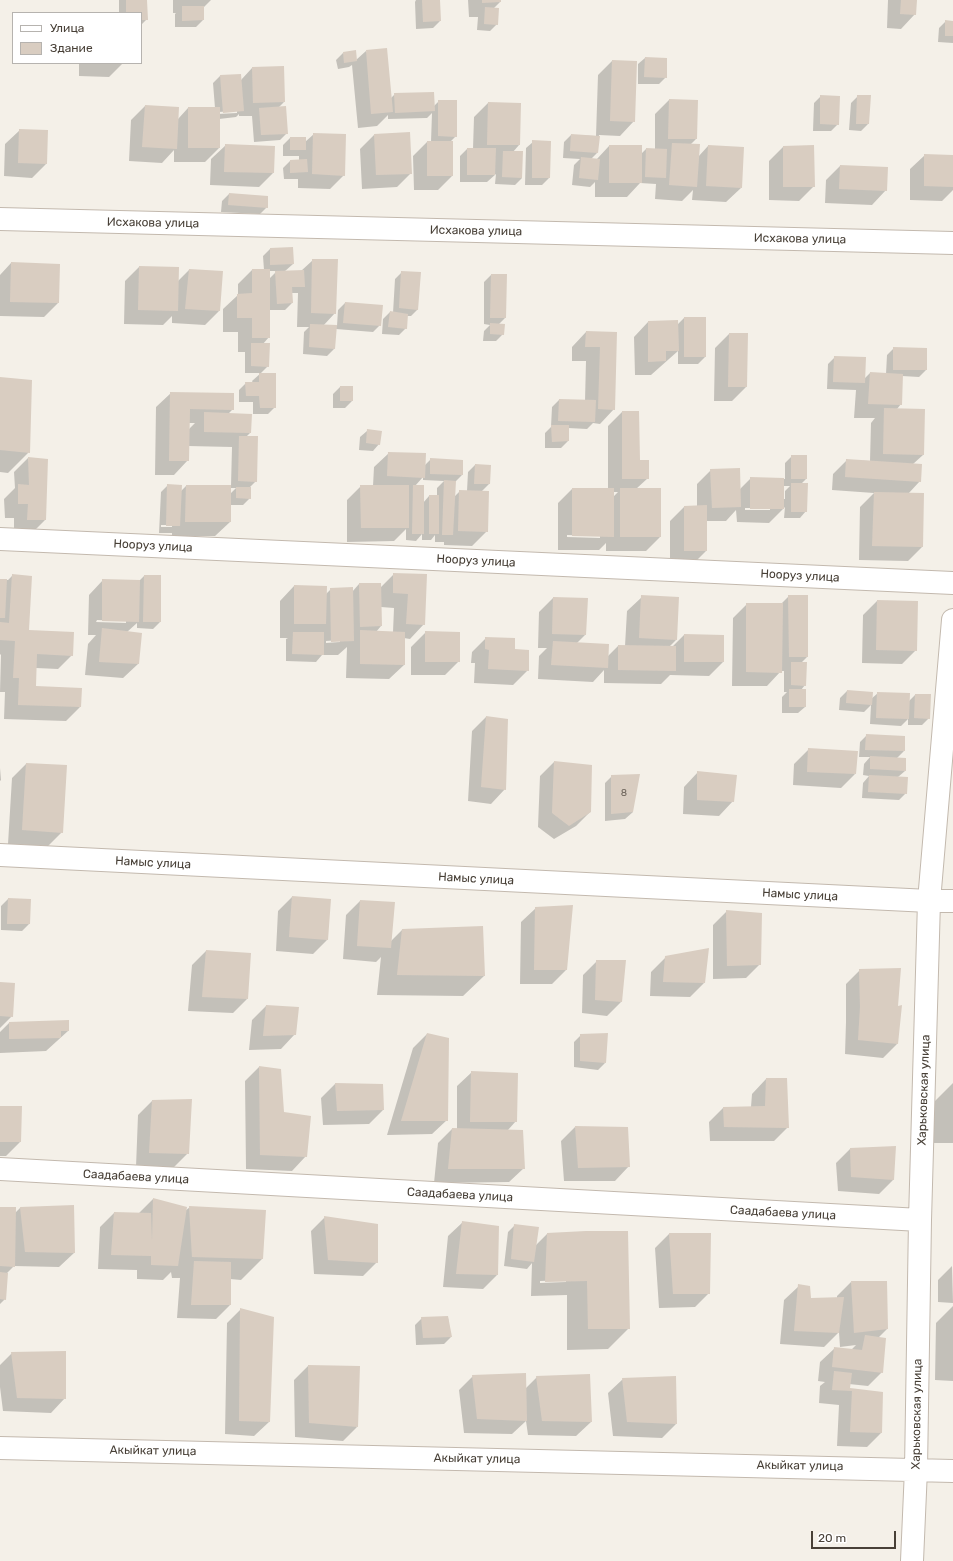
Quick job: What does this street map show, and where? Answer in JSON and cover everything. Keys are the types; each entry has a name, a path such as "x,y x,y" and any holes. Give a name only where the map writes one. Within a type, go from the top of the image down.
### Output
{"street":[{"name":"Исхакова улица","path":"0,219 953,243"},
{"name":"Нооруз улица","path":"0,539 953,583"},
{"name":"Харьковская улица","path":"912,1561 916,1469 920,1220 930,901 953,620"},
{"name":"Намыс улица","path":"0,855 953,901"},
{"name":"Саадабаева улица","path":"0,1169 920,1220"},
{"name":"Акыйкат улица","path":"0,1448 953,1470"}],"building":[{"path":"126,0 147,0 148,20 142,20 142,12 126,12"},
{"path":"422,0 440,0 441,21 423,22"},
{"path":"482,0 501,0 501,2 482,3"},
{"path":"901,0 917,0 916,15 900,14"},
{"path":"182,6 204,6 204,20 182,21"},
{"path":"485,7 499,8 498,25 484,24"},
{"path":"945,20 953,21 953,36 945,36"},
{"path":"387,48 393,112 371,114 366,50"},
{"path":"356,50 357,61 344,63 343,52"},
{"path":"645,57 667,58 667,78 644,77"},
{"path":"612,60 637,61 635,122 610,121"},
{"path":"284,66 285,102 253,103 252,67"},
{"path":"241,74 244,111 223,113 220,75"},
{"path":"434,92 435,111 395,113 394,93"},
{"path":"820,95 840,96 839,125 820,124"},
{"path":"857,95 871,95 869,124 856,124"},
{"path":"669,99 698,100 697,139 668,139"},
{"path":"438,100 457,100 457,137 438,136"},
{"path":"488,102 521,103 520,145 487,145"},
{"path":"145,105 179,107 177,149 142,147"},
{"path":"286,106 288,134 261,135 259,108"},
{"path":"188,107 220,107 220,148 188,148"},
{"path":"19,129 48,130 47,164 18,163"},
{"path":"410,132 412,174 376,175 374,134"},
{"path":"313,133 346,134 345,176 312,174"},
{"path":"571,134 600,136 598,153 570,151"},
{"path":"290,137 306,137 306,150 290,150"},
{"path":"532,140 551,141 550,178 532,178"},
{"path":"427,141 453,141 453,176 427,176"},
{"path":"672,143 700,144 697,187 669,185"},
{"path":"225,144 275,146 274,173 224,172"},
{"path":"609,145 642,145 642,183 609,183"},
{"path":"708,145 744,147 742,188 706,186"},
{"path":"814,145 815,187 783,187 783,146"},
{"path":"467,148 496,148 495,175 467,175"},
{"path":"646,148 667,149 666,178 645,177"},
{"path":"503,151 523,151 522,178 502,177"},
{"path":"924,154 953,155 953,187 924,186"},
{"path":"581,157 600,159 598,180 579,178"},
{"path":"307,159 308,172 290,173 290,160"},
{"path":"840,165 888,167 887,191 839,189"},
{"path":"229,193 268,196 268,208 228,205"},
{"path":"293,247 294,264 270,265 270,248"},
{"path":"312,259 338,259 336,314 311,313"},
{"path":"11,262 60,264 59,303 10,302"},
{"path":"139,266 179,267 178,311 138,310"},
{"path":"189,269 223,271 220,311 185,309"},
{"path":"252,269 270,269 270,338 252,338 252,318 237,318 237,294 252,293"},
{"path":"304,270 305,287 292,287 293,303 277,304 275,271"},
{"path":"401,271 421,272 418,310 399,308"},
{"path":"491,274 507,274 506,318 490,318"},
{"path":"345,302 383,305 381,326 343,323"},
{"path":"390,311 408,314 407,329 388,327"},
{"path":"684,317 706,317 706,357 684,357"},
{"path":"678,320 679,351 666,351 666,361 648,362 648,321"},
{"path":"490,323 505,324 504,335 490,334"},
{"path":"310,324 337,325 335,349 309,347"},
{"path":"586,331 617,332 615,410 598,409 600,347 585,347"},
{"path":"729,333 748,333 747,387 728,387"},
{"path":"251,343 270,343 269,367 251,366"},
{"path":"893,347 927,348 927,370 893,370"},
{"path":"834,356 866,357 865,383 833,382"},
{"path":"870,372 903,374 902,405 868,404"},
{"path":"259,373 276,373 276,408 260,408 259,396 246,396 245,382 259,382"},
{"path":"0,377 32,380 30,453 0,450"},
{"path":"340,386 353,386 353,401 340,401"},
{"path":"170,392 234,393 234,410 190,409 189,461 169,461"},
{"path":"559,399 596,400 595,422 558,421"},
{"path":"884,408 925,409 924,455 883,454"},
{"path":"622,411 639,411 640,460 649,460 649,479 622,479"},
{"path":"204,412 252,414 251,433 204,432"},
{"path":"551,425 569,425 569,441 552,442"},
{"path":"367,429 382,431 380,445 366,443"},
{"path":"239,436 258,436 257,482 238,481"},
{"path":"388,452 426,453 425,478 387,476"},
{"path":"791,455 807,455 807,479 791,479"},
{"path":"28,457 48,459 46,520 27,520 28,504 18,504 18,484 29,485"},
{"path":"430,458 463,460 463,475 430,474"},
{"path":"846,459 922,464 921,482 845,477"},
{"path":"475,464 491,465 490,484 474,484"},
{"path":"740,468 741,507 712,508 710,469"},
{"path":"750,477 784,478 784,509 750,509"},
{"path":"444,480 456,481 453,535 442,535"},
{"path":"791,483 808,483 807,512 791,512"},
{"path":"167,484 182,485 180,526 166,526"},
{"path":"186,485 231,485 231,522 185,522"},
{"path":"360,485 409,485 409,528 361,528"},
{"path":"413,485 424,485 424,534 412,534"},
{"path":"236,487 251,487 251,499 236,498"},
{"path":"572,488 614,488 614,537 572,536"},
{"path":"620,488 661,488 661,537 620,537"},
{"path":"459,490 489,491 488,532 458,531"},
{"path":"874,492 924,493 923,547 872,546"},
{"path":"429,495 439,495 439,534 429,534"},
{"path":"707,505 707,551 684,551 684,506"},
{"path":"393,573 427,574 425,625 406,624 408,594 393,593"},
{"path":"12,574 32,576 29,630 74,632 73,656 37,654 36,686 82,688 81,707 18,705 19,678 13,678 15,641 0,640 0,622 9,623"},
{"path":"144,575 161,575 161,622 143,622"},
{"path":"0,579 7,579 5,618 0,618"},
{"path":"102,579 140,580 139,622 102,621"},
{"path":"359,583 381,583 382,626 360,627"},
{"path":"294,585 327,586 326,624 294,624"},
{"path":"353,587 354,641 331,642 330,588"},
{"path":"641,595 679,597 677,640 639,638"},
{"path":"788,595 808,595 808,657 789,657"},
{"path":"553,597 588,598 586,635 552,634"},
{"path":"877,600 918,601 917,651 876,650"},
{"path":"746,603 783,603 782,673 746,672"},
{"path":"102,628 142,633 139,664 99,662"},
{"path":"360,630 405,632 405,665 360,664"},
{"path":"425,631 460,632 460,662 425,662"},
{"path":"293,632 324,632 324,655 292,654"},
{"path":"684,634 724,635 724,662 684,662"},
{"path":"485,637 515,638 515,649 529,650 529,671 488,669 489,650 485,649"},
{"path":"553,641 609,644 608,668 551,665"},
{"path":"618,645 676,646 676,671 618,670"},
{"path":"791,662 807,662 806,686 791,685"},
{"path":"789,689 806,689 806,707 789,707"},
{"path":"847,690 873,692 872,705 846,703"},
{"path":"877,692 910,693 909,719 876,718"},
{"path":"915,694 931,694 930,719 914,718"},
{"path":"486,716 508,719 506,790 481,787"},
{"path":"866,734 905,736 905,751 865,750"},
{"path":"808,748 858,751 856,774 807,772"},
{"path":"870,756 906,758 906,771 870,769"},
{"path":"554,761 592,765 591,812 569,826 552,813"},
{"path":"26,763 67,765 63,833 22,830"},
{"path":"697,771 737,775 734,802 697,800"},
{"path":"640,774 633,812 611,814 611,775"},
{"path":"869,775 908,777 907,794 868,792"},
{"path":"292,896 331,899 328,940 289,937"},
{"path":"8,898 31,899 30,924 7,924"},
{"path":"360,900 395,902 391,948 357,946"},
{"path":"573,905 567,970 534,970 535,907"},
{"path":"726,910 762,913 761,965 727,966"},
{"path":"483,926 485,976 397,975 402,929"},
{"path":"709,948 705,983 663,982 665,956"},
{"path":"206,950 251,953 248,999 202,997"},
{"path":"596,960 626,960 622,1002 595,1000"},
{"path":"901,968 898,1006 902,1005 898,1044 858,1040 860,1007 859,969"},
{"path":"0,982 15,983 13,1017 0,1016"},
{"path":"266,1005 299,1007 296,1035 263,1036"},
{"path":"69,1020 69,1031 61,1031 61,1038 9,1039 9,1022"},
{"path":"427,1033 449,1038 448,1121 401,1121"},
{"path":"608,1033 606,1063 580,1061 580,1034"},
{"path":"259,1066 281,1069 284,1112 311,1116 307,1157 260,1155"},
{"path":"471,1071 518,1073 517,1122 470,1122"},
{"path":"766,1078 787,1078 789,1128 724,1127 723,1107 765,1106"},
{"path":"335,1083 383,1084 384,1110 337,1111"},
{"path":"192,1099 189,1154 149,1153 152,1100"},
{"path":"0,1106 22,1106 21,1142 0,1142"},
{"path":"575,1126 628,1127 630,1167 578,1168"},
{"path":"452,1128 523,1130 525,1169 448,1169"},
{"path":"896,1146 894,1180 851,1177 850,1148"},
{"path":"153,1198 187,1207 178,1266 151,1265 151,1256 111,1255 114,1212 151,1213 152,1242"},
{"path":"74,1205 75,1253 25,1252 20,1207"},
{"path":"189,1206 266,1210 263,1259 192,1257"},
{"path":"0,1207 16,1207 15,1267 0,1266"},
{"path":"324,1216 378,1224 378,1263 328,1260"},
{"path":"462,1221 499,1226 498,1275 456,1274"},
{"path":"514,1224 539,1227 534,1262 511,1259"},
{"path":"628,1231 630,1329 588,1329 587,1281 545,1282 547,1233"},
{"path":"669,1233 711,1233 710,1294 673,1294"},
{"path":"194,1261 231,1262 231,1305 191,1305"},
{"path":"0,1272 8,1273 6,1300 0,1299"},
{"path":"851,1281 887,1281 888,1329 854,1333"},
{"path":"798,1284 810,1286 811,1298 844,1297 839,1333 794,1331"},
{"path":"240,1308 274,1317 270,1422 239,1421"},
{"path":"448,1316 452,1337 423,1338 421,1317"},
{"path":"865,1335 886,1338 883,1373 832,1367 834,1347 862,1350"},
{"path":"66,1351 66,1399 17,1398 11,1352"},
{"path":"308,1365 360,1366 358,1427 309,1423"},
{"path":"834,1371 852,1373 850,1388 883,1392 882,1433 850,1432 852,1391 832,1390"},
{"path":"526,1373 527,1421 477,1419 472,1375"},
{"path":"590,1374 592,1422 542,1421 536,1376"},
{"path":"676,1376 677,1424 627,1422 622,1378"}]}
